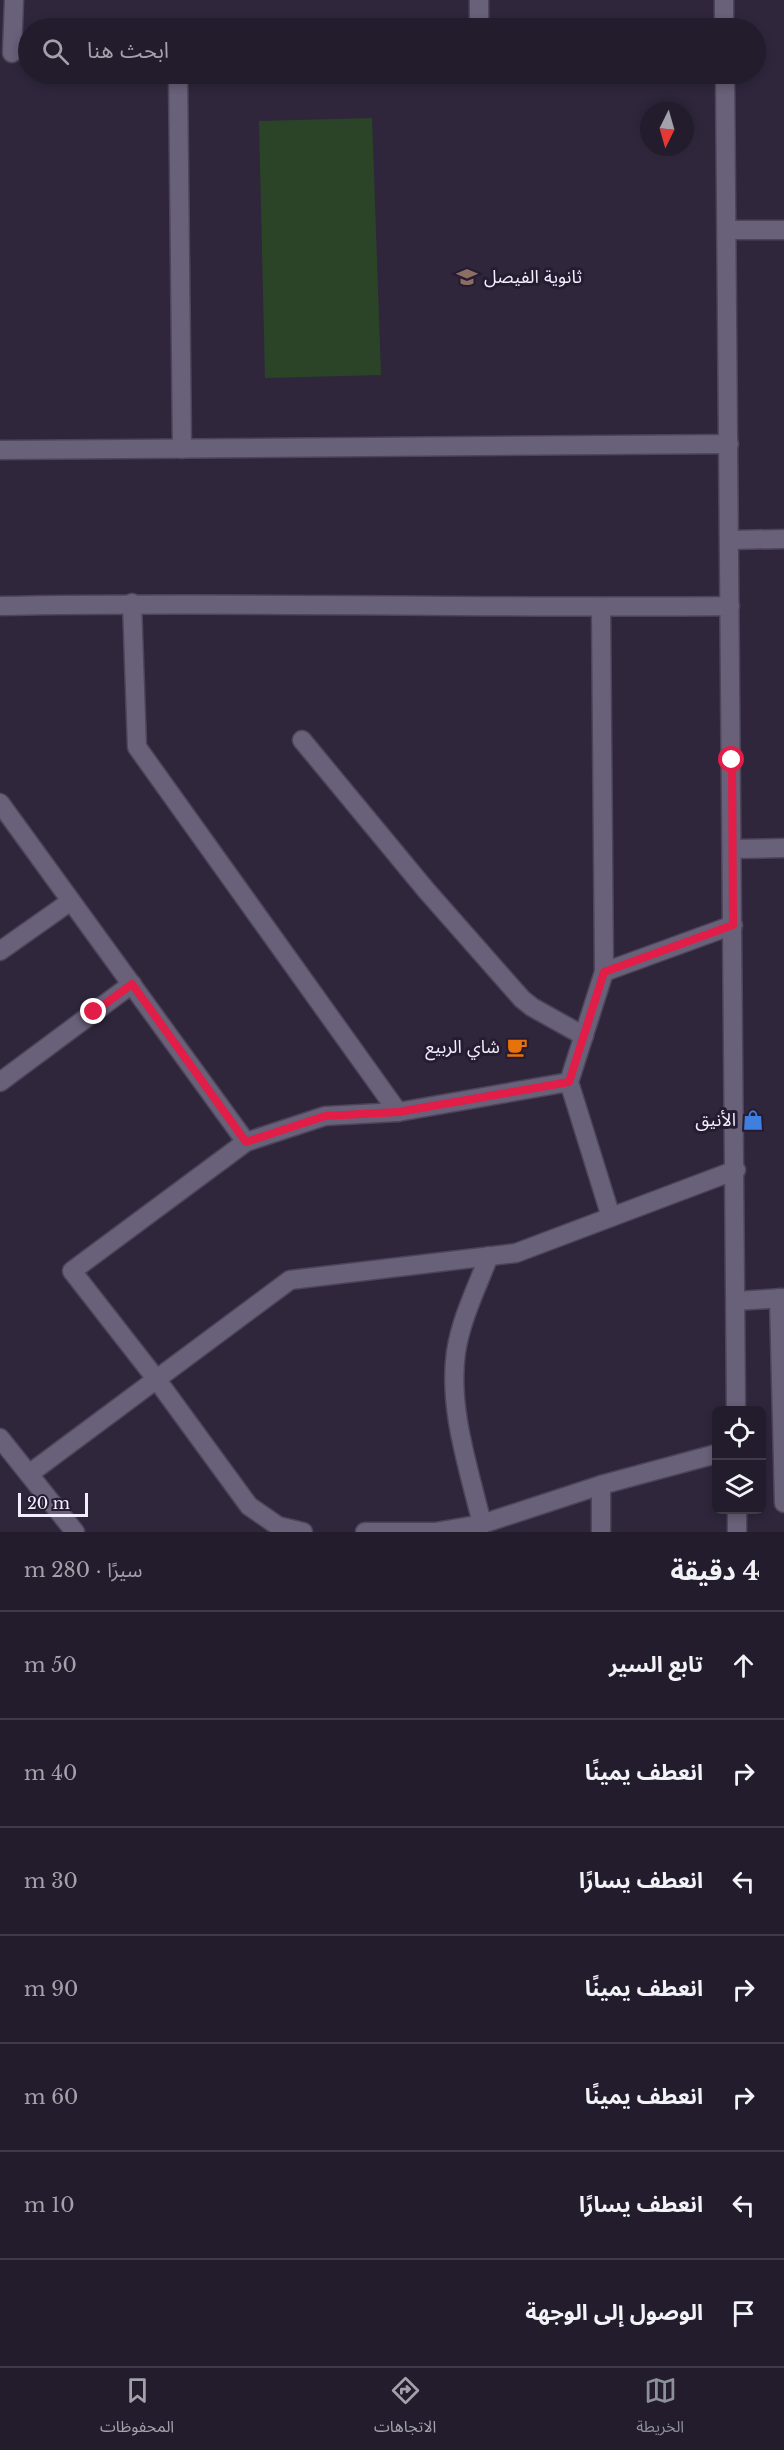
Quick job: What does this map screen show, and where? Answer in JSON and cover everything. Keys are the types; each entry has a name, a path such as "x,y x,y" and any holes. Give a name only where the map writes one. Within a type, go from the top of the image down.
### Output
{"street":[{"path":"13,53 14,0"},
{"path":"479,0 479,18"},
{"path":"724,0 724,18"},
{"path":"178,84 182,449"},
{"path":"725,84 736,1170 736,1406"},
{"path":"728,230 784,230"},
{"path":"0,450 729,444"},
{"path":"730,540 784,539"},
{"path":"0,606 132,603 601,608 730,606"},
{"path":"132,603 136,747 398,1112"},
{"path":"601,608 604,972 569,1082 611,1217"},
{"path":"302,740 426,890 522,999 584,1036"},
{"path":"0,802 246,1142"},
{"path":"732,849 784,848"},
{"path":"0,951 71,901"},
{"path":"604,972 733,925"},
{"path":"0,1082 132,984"},
{"path":"303,1532 278,1526 249,1506 157,1380 72,1271 246,1142 325,1116 398,1112 569,1082"},
{"path":"28,1474 290,1280 516,1253 736,1170"},
{"path":"482,1524 460,1429 454,1389 459,1341 466,1313 489,1256"},
{"path":"736,1301 782,1298 784,1503"},
{"path":"0,1438 75,1532"},
{"path":"365,1532 435,1532 482,1524 601,1485 712,1455"},
{"path":"601,1485 601,1532"},
{"path":"737,1514 737,1532"}],"green space":[{"path":"372,118 381,375 265,378 259,121"}],"place":[{"name":"ثانوية الفيصل","path":"467,277"},
{"name":"شاي الربيع","path":"517,1047"},
{"name":"الأنيق","path":"753,1120"}],"route":[{"path":"94,1012 132,984 246,1142 325,1116 398,1112 569,1082 604,972 733,925 732,760"}]}
